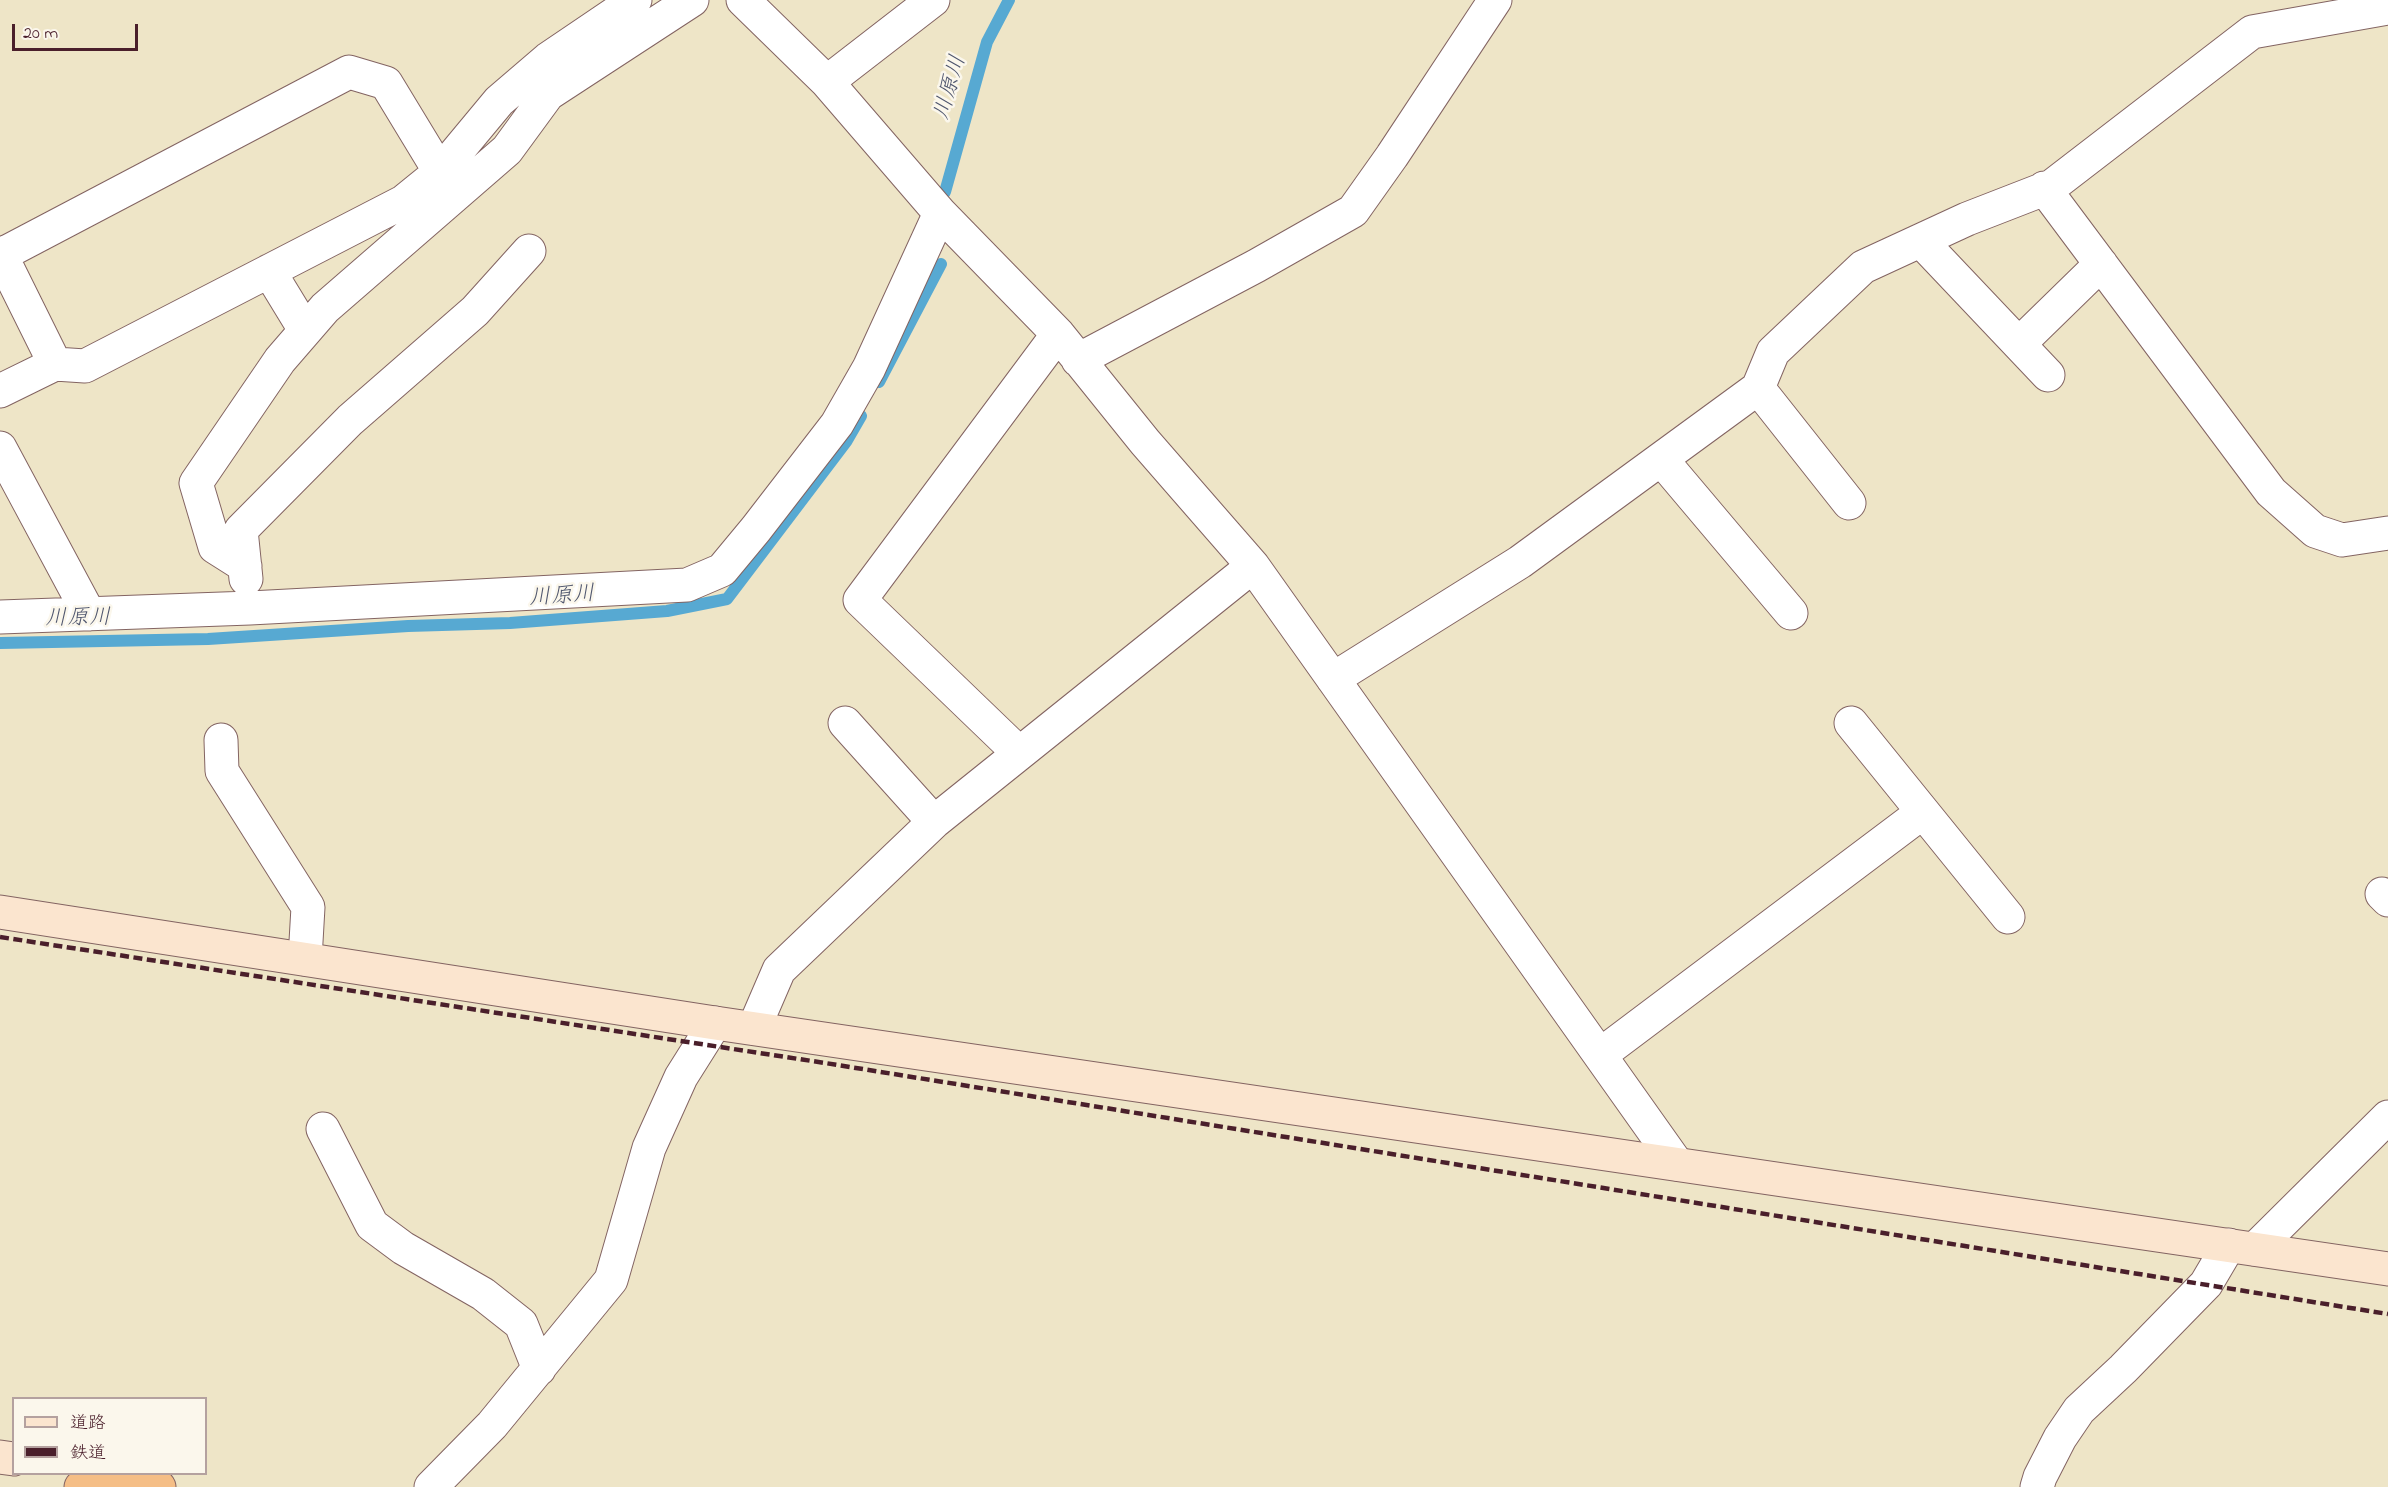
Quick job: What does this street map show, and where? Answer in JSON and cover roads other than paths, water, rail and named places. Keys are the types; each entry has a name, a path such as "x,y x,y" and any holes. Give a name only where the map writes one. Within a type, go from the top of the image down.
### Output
{"highway":[{"path":"81,1487 125,1480 159,1487"}],"street":[{"path":"0,391 56,364 86,366 403,202 440,172 499,101 548,59 635,0"},
{"path":"245,566 215,547 196,483 280,360 325,308 507,150 548,94 692,0"},
{"path":"827,82 933,0"},
{"path":"1078,360 1256,266 1353,211 1495,0"},
{"path":"759,5 940,213 1058,334 1145,442 1253,566 1677,1164"},
{"path":"1334,679 1521,562 1758,388 1773,352 1863,267 1967,219 2052,186 2252,32 2387,5"},
{"path":"56,364 1,254 349,72 386,82 440,172"},
{"path":"2044,188 2271,492 2315,531 2342,540 2388,533"},
{"path":"0,617 250,608 687,585 722,570 837,424 869,368 940,213"},
{"path":"1920,241 2048,375"},
{"path":"250,608 241,530 350,420 475,311 529,251"},
{"path":"2019,344 2101,264"},
{"path":"269,271 305,330"},
{"path":"1019,753 860,600 1058,334"},
{"path":"1758,388 1849,503"},
{"path":"0,448 89,614"},
{"path":"1661,459 1791,613"},
{"path":"754,1028 779,970 934,822 1253,566"},
{"path":"845,723 934,822"},
{"path":"1851,723 2008,917"},
{"path":"220,740 222,771 308,907 305,959"},
{"path":"1600,1055 1923,812"},
{"path":"0,912 715,1023 2388,1269"},
{"path":"430,1487 492,1425 611,1280 650,1148 681,1077 715,1023"},
{"path":"2037,1487 2040,1476 2060,1438 2079,1410 2123,1369 2242,1247 2388,1117"},
{"path":"323,1129 372,1225 403,1248 483,1294 521,1324 539,1369"},
{"path":"100,1475 125,1480"}],"waterway":[{"name":"川原川","path":"945,192 987,42 1009,0"},
{"name":"川原川","path":"879,382 941,264"},
{"name":"川原川","path":"0,643 208,639 408,626 510,623 667,611 727,599 846,442 861,416"}],"railway":[{"path":"0,937 825,1063 2388,1314"}]}
